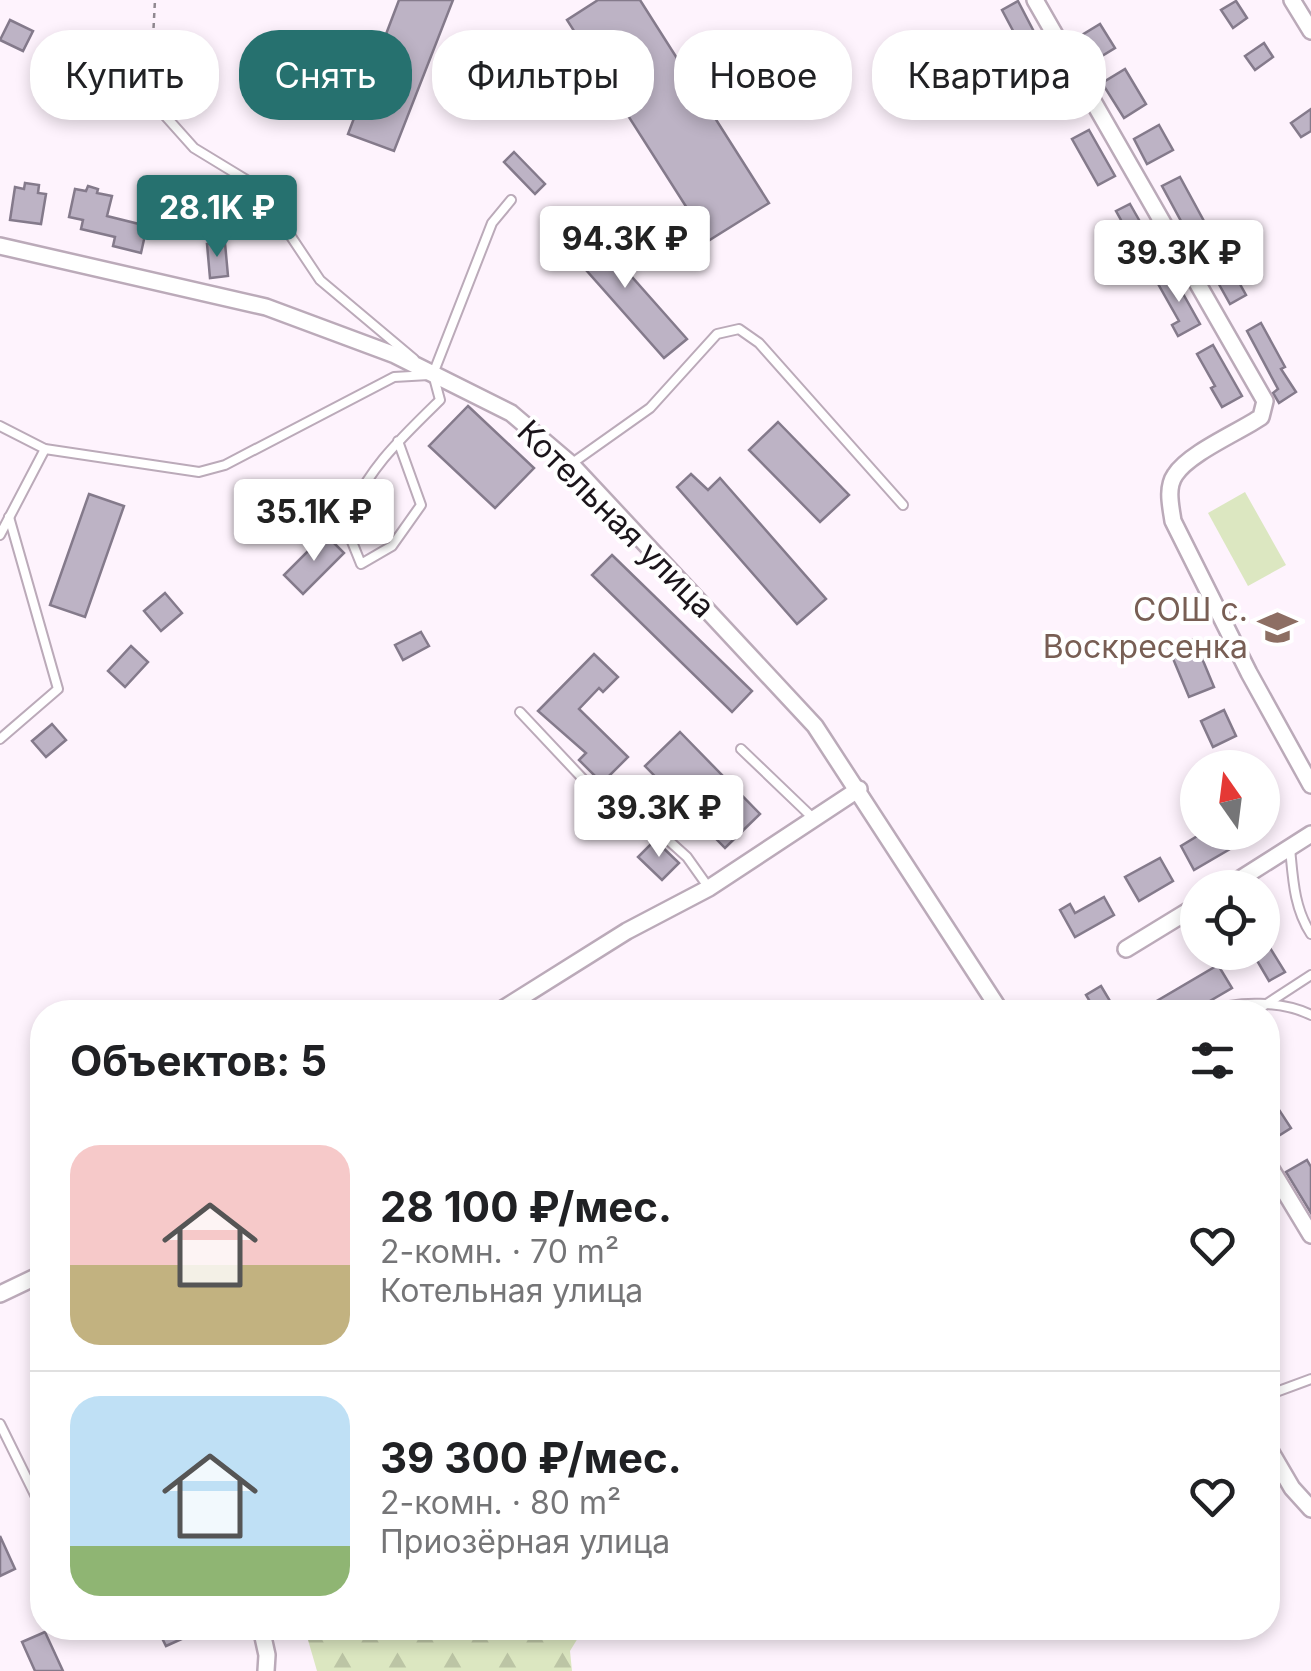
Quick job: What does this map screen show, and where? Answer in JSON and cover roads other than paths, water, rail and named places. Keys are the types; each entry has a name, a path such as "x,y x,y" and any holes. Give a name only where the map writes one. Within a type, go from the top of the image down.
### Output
{"street":[{"path":"1035,0 1265,401 1261,417 1192,459 1174,475 1169,496 1173,521 1248,673 1311,786"},
{"path":"1292,0 1311,31"},
{"name":"Котельная улица","path":"0,246 266,307 395,354 511,413 570,464 815,726 993,1000"},
{"path":"517,1000 627,931 708,888 859,790"},
{"path":"1255,870 1311,834"},
{"path":"1126,949 1180,916"},
{"path":"1280,1184 1311,1235"},
{"path":"0,1294 30,1280"},
{"path":"1280,1468 1311,1508"},
{"path":"265,1640 266,1671"}],"lane":[{"path":"169,120 194,148 258,187 320,280 433,374 440,400 382,456 344,522 361,564 392,546 422,505 398,441"},
{"path":"433,374 492,222 512,200"},
{"path":"570,464 650,408 716,334 739,329 759,343 903,505"},
{"path":"0,426 44,448 199,472 225,465 394,377 433,374"},
{"path":"0,535 44,448"},
{"path":"0,739 58,689 9,517"},
{"path":"520,712 599,796 637,812 688,858 708,888"},
{"path":"741,749 814,818"},
{"path":"1290,848 1300,918 1311,934"},
{"path":"1271,1000 1311,975"},
{"path":"1280,1005 1293,1006 1311,1016"},
{"path":"1280,1391 1311,1379"},
{"path":"0,1424 30,1485"}],"place":[{"name":"СОШ с. Воскресенка","path":"1278,628"}]}
